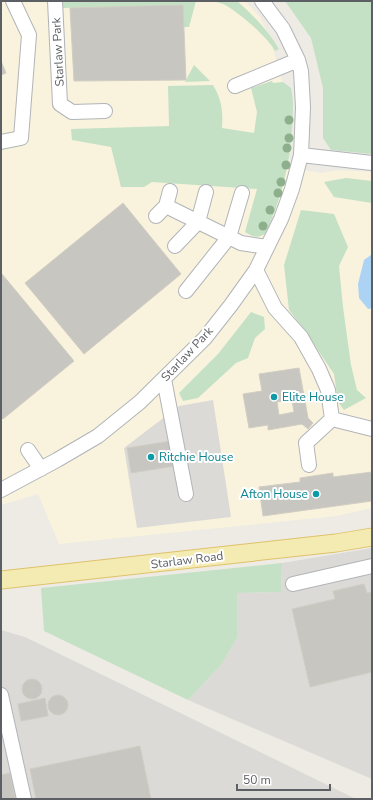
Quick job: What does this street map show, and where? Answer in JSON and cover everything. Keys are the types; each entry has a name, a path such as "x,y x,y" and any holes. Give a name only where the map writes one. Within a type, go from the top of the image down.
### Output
{"main road":[{"name":"Starlaw Road","path":"1,580 155,564 336,543 372,537"}],"street":[{"path":"1,142 21,138 29,35 13,1"},
{"name":"Starlaw Park","path":"55,1 60,104 72,112 105,111"},
{"name":"Starlaw Park","path":"1,490 98,436 140,402 205,338 256,270 281,219 292,189 301,155 301,71 298,60 283,29 262,1"},
{"path":"235,86 298,60"},
{"path":"301,155 372,163"},
{"path":"156,216 166,206 170,191"},
{"path":"175,246 198,222 206,192"},
{"path":"186,291 229,237 242,193"},
{"path":"166,206 241,243 267,247"},
{"path":"256,270 274,308 301,338 319,369 328,390 332,419"},
{"path":"164,379 186,494"},
{"path":"332,419 372,429"},
{"path":"309,466 306,443 332,419"},
{"path":"28,450 41,469"},
{"path":"293,584 372,566"},
{"path":"1,695 24,799"}],"shaded area":[{"path":"1,1 245,1 260,17 271,41 284,89 278,166 321,173 339,170 372,172 372,508 337,516 59,544 38,494 1,505"},
{"path":"213,400 231,517 137,528 124,448 179,406"},
{"path":"372,548 372,779 188,700 221,665 237,638 237,593 281,592 282,563"},
{"path":"1,630 25,637 356,799 1,799"}],"green space":[{"path":"63,1 196,1 189,27 184,27 183,5 63,8"},
{"path":"212,1 237,1 260,23 279,49 275,51 260,33 233,10 223,4"},
{"path":"285,1 372,1 372,154 331,150 323,138 323,88 311,38"},
{"path":"194,65 210,81 185,82"},
{"path":"272,81 273,83 283,82 291,88 293,103 291,142 284,182 276,207 266,233 258,237 245,232 257,189 152,182 144,187 121,187 111,147 72,140 71,129 169,126 168,86 213,85 221,106 222,128 254,133 257,112 251,88"},
{"path":"346,178 372,181 372,203 334,197 324,182"},
{"path":"301,210 334,214 348,247 339,266 343,307 351,365 357,390 366,398 344,410 338,402 334,374 289,310 284,265"},
{"path":"251,312 264,317 265,329 255,338 248,358 236,363 198,398 183,401 179,393 218,354"},
{"path":"282,563 281,592 237,593 237,638 221,665 188,700 44,631 41,588"}],"water":[{"path":"371,255 372,308 368,309 359,298 358,284 364,260"}],"building":[{"path":"183,5 186,80 74,81 70,8"},
{"path":"1,61 6,73 1,75"},
{"path":"123,203 181,274 84,354 25,283"},
{"path":"2,274 74,361 3,419 1,417"},
{"name":"Elite House","path":"299,368 308,418 313,423 308,429 302,424 268,430 268,425 249,428 243,394 262,391 259,374","holes":["292,400 294,412 279,415 277,402"]},
{"name":"Ritchie House","path":"171,441 175,466 131,473 127,448"},
{"name":"Afton House","path":"372,472 372,501 263,516 259,487 300,482 300,478 333,473 333,477"},
{"path":"364,584 367,593 372,592 372,672 310,687 292,609 335,599 333,591"},
{"path":"32,679 39,682 42,689 39,696 32,699 25,696 22,689 25,682"},
{"path":"58,695 65,698 68,705 65,712 58,715 51,712 48,705 51,698"},
{"path":"45,698 48,716 21,721 18,704"},
{"path":"140,746 151,799 36,799 30,769"},
{"path":"10,773 15,799 1,799 1,775"}],"place":[{"name":"Elite House","path":"274,397"},
{"name":"Ritchie House","path":"151,457"},
{"name":"Afton House","path":"316,494"}]}
